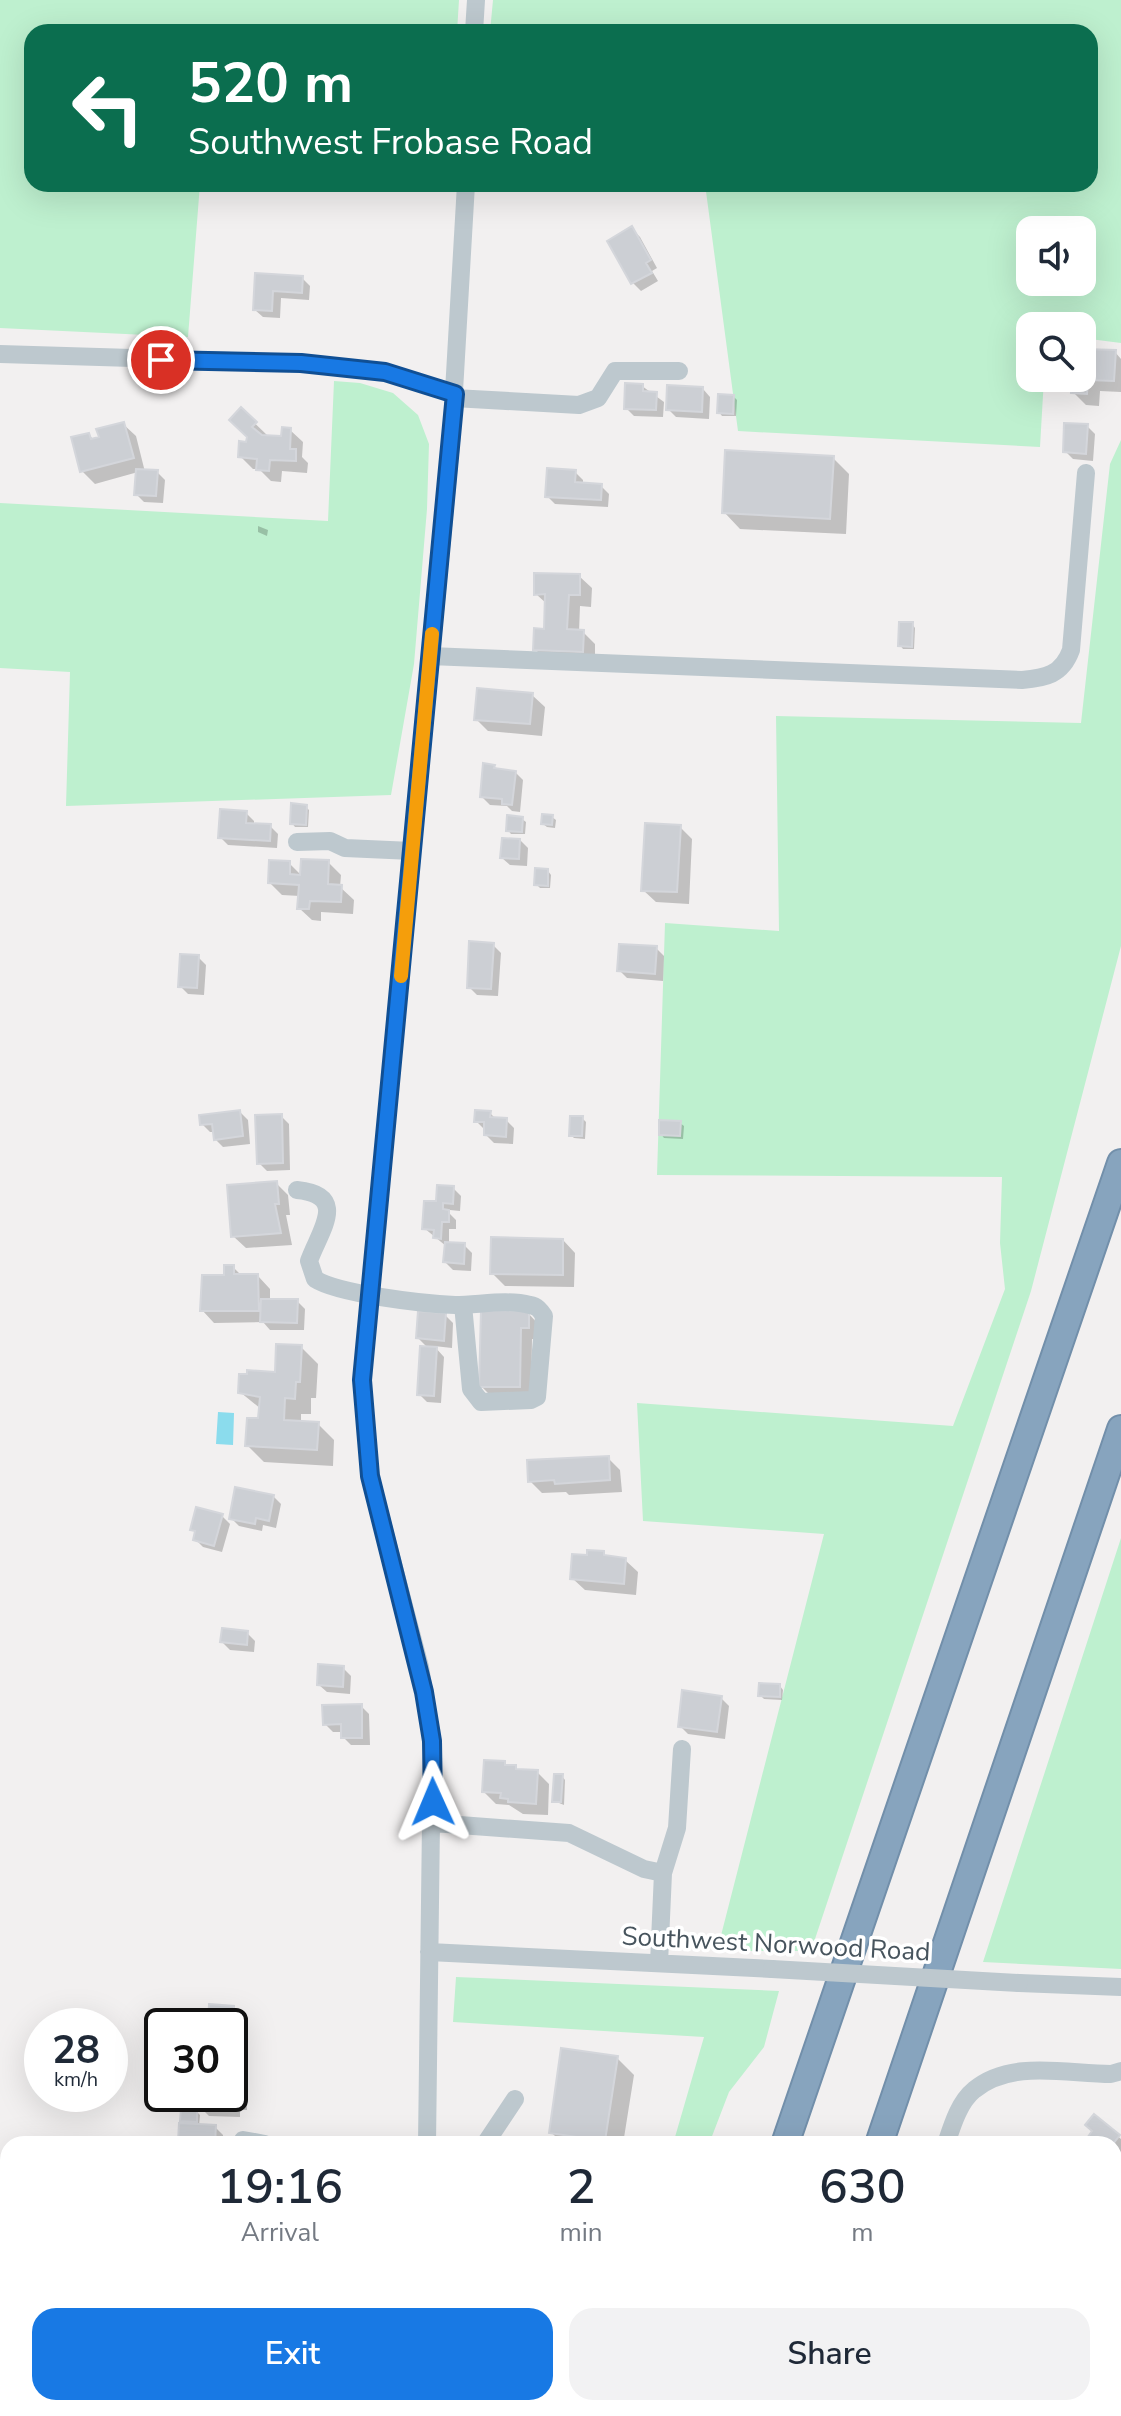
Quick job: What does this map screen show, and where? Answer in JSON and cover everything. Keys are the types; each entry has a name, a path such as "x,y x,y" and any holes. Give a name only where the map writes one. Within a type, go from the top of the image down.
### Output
{"highway":[{"path":"788,2136 1121,1163"},
{"path":"882,2136 1121,1429"}],"street":[{"path":"474,24 476,0"},
{"path":"427,2136 432,1741 420,1667 370,1476 362,1380 454,396 466,192"},
{"path":"0,354 301,363 385,372 454,396 579,405 598,398 615,371 679,371"},
{"path":"430,656 1022,680 1045,678 1062,667 1071,650 1086,473"},
{"path":"297,842 330,841 345,848 412,851"},
{"path":"297,1190 316,1192 323,1198 327,1209 324,1230 309,1261 315,1279 324,1285 463,1305 514,1304 532,1305 539,1309 544,1316 537,1397 531,1400 481,1402 476,1397 471,1389 463,1305"},
{"path":"659,1963 663,1873 677,1828 682,1749"},
{"path":"433,1823 569,1833 644,1869 663,1873"},
{"name":"Southwest Norwood Road","path":"429,1952 1121,1987"},
{"path":"949,2136 955,2117 972,2091 1002,2073 1111,2074 1121,2071"},
{"path":"490,2136 515,2099"}],"green space":[{"path":"0,0 459,0 458,24 24,24 24,192 199,192 188,337 0,328"},
{"path":"493,0 1121,0 1121,343 1096,340 1096,312 1016,312 1016,392 1043,392 1040,447 738,431 706,192 1098,192 1098,24 491,24"},
{"path":"334,381 360,383 393,393 418,415 429,444 427,509 414,664 391,795 66,806 70,672 0,668 0,503 328,521"},
{"path":"1121,440 1121,946 1031,1291 811,1951 717,1951 824,1534 643,1521 637,1403 953,1426 1005,1289 1000,1243 1002,1177 657,1175 665,923 779,931 776,716 1081,723 1110,464"},
{"path":"1121,1538 1121,1969 983,1962"},
{"path":"456,1977 779,1991 764,2047 729,2092 712,2136 675,2136 704,2037 453,2022"}],"water":[{"path":"218,1412 234,1413 233,1445 216,1444"}],"building":[{"path":"632,226 651,260 646,263 652,273 631,284 607,241"},
{"path":"255,273 303,276 302,293 273,291 272,311 253,310"},
{"path":"1096,349 1116,350 1114,381 1096,380"},
{"path":"625,383 643,384 643,391 657,392 656,410 624,409"},
{"path":"667,385 703,387 702,412 666,410"},
{"path":"718,394 734,395 733,414 717,413"},
{"path":"241,407 257,422 252,427 262,435 281,436 282,427 291,428 290,449 296,449 296,461 270,460 269,471 256,470 257,459 238,457 239,441 246,442 247,437 229,420"},
{"path":"124,422 134,458 80,472 71,437 89,433 91,439 99,437 96,429"},
{"path":"1064,423 1088,424 1086,454 1063,452"},
{"path":"725,450 834,456 830,519 722,513"},
{"path":"547,468 576,470 575,482 602,484 601,500 545,497"},
{"path":"136,469 158,470 156,496 134,495"},
{"path":"534,573 580,574 580,595 569,595 567,629 584,630 583,652 533,650 534,628 544,629 545,594 534,595"},
{"path":"899,622 913,622 912,647 898,646"},
{"path":"477,688 533,693 530,724 474,720"},
{"path":"483,763 516,771 512,805 502,804 502,799 480,797"},
{"path":"291,803 307,805 306,825 290,824"},
{"path":"220,809 247,811 246,823 271,824 270,841 218,838"},
{"path":"542,814 553,815 552,825 541,824"},
{"path":"507,815 523,817 522,832 506,831"},
{"path":"645,823 681,825 677,892 641,891"},
{"path":"502,838 520,839 519,859 500,858"},
{"path":"301,859 329,860 328,884 342,885 341,902 310,901 309,909 297,909 299,885 268,883 269,860 290,861 290,874 300,875"},
{"path":"535,868 548,869 548,886 534,885"},
{"path":"469,941 494,943 491,989 467,988"},
{"path":"619,944 657,946 655,974 617,971"},
{"path":"180,954 199,955 197,988 178,987"},
{"path":"240,1110 243,1136 214,1140 212,1124 200,1125 199,1115"},
{"path":"475,1110 491,1111 490,1117 507,1118 506,1137 484,1135 484,1122 474,1122"},
{"path":"282,1114 283,1163 257,1164 255,1115"},
{"path":"570,1116 583,1116 582,1136 569,1136"},
{"path":"659,1120 681,1121 680,1136 659,1135"},
{"path":"277,1181 279,1204 275,1204 281,1233 231,1237 227,1185"},
{"path":"437,1185 454,1186 453,1204 443,1203 443,1209 449,1210 449,1222 442,1222 441,1239 433,1238 434,1230 422,1229 424,1201 436,1201"},
{"path":"491,1237 563,1239 563,1275 490,1274"},
{"path":"445,1242 465,1243 464,1264 443,1262"},
{"path":"224,1265 234,1265 234,1274 258,1274 259,1311 200,1311 202,1275 224,1275"},
{"path":"261,1299 298,1299 297,1323 260,1322"},
{"path":"481,1310 529,1311 529,1328 521,1328 520,1387 479,1387"},
{"path":"418,1311 446,1313 444,1341 416,1338"},
{"path":"276,1344 302,1345 300,1382 296,1382 295,1399 285,1398 284,1420 319,1422 317,1450 245,1446 247,1418 258,1418 260,1397 238,1393 239,1374 247,1374 247,1370 275,1372"},
{"path":"420,1346 437,1347 434,1396 417,1395"},
{"path":"609,1456 610,1480 555,1484 554,1480 528,1482 527,1460"},
{"path":"235,1487 274,1495 269,1521 256,1518 255,1524 229,1519"},
{"path":"196,1507 223,1514 214,1546 193,1540 195,1531 190,1530"},
{"path":"587,1550 604,1551 604,1555 626,1558 624,1584 570,1579 572,1554 587,1555"},
{"path":"222,1628 248,1631 247,1645 220,1642"},
{"path":"318,1664 344,1666 343,1687 317,1685"},
{"path":"759,1683 780,1684 780,1697 758,1696"},
{"path":"682,1690 722,1696 717,1732 678,1727"},
{"path":"362,1704 362,1738 341,1738 341,1724 323,1725 322,1705"},
{"path":"484,1760 505,1761 505,1765 516,1765 516,1769 538,1770 536,1804 508,1802 508,1799 500,1798 501,1793 482,1792"},
{"path":"554,1774 563,1774 561,1802 552,1802"},
{"path":"209,2004 234,2006 234,2008 209,2008"},
{"path":"561,2048 618,2056 606,2136 549,2133"},
{"path":"181,2112 197,2112 197,2122 180,2121"},
{"path":"1094,2114 1120,2135 1088,2136 1092,2131 1085,2125"},
{"path":"179,2123 216,2125 215,2136 178,2136"}],"slow traffic":[{"path":"401,976 432,634"}],"route":[{"path":"161,360 301,363 385,372 455,394 362,1380 370,1476 420,1667 432,1741 433,1802"}]}
